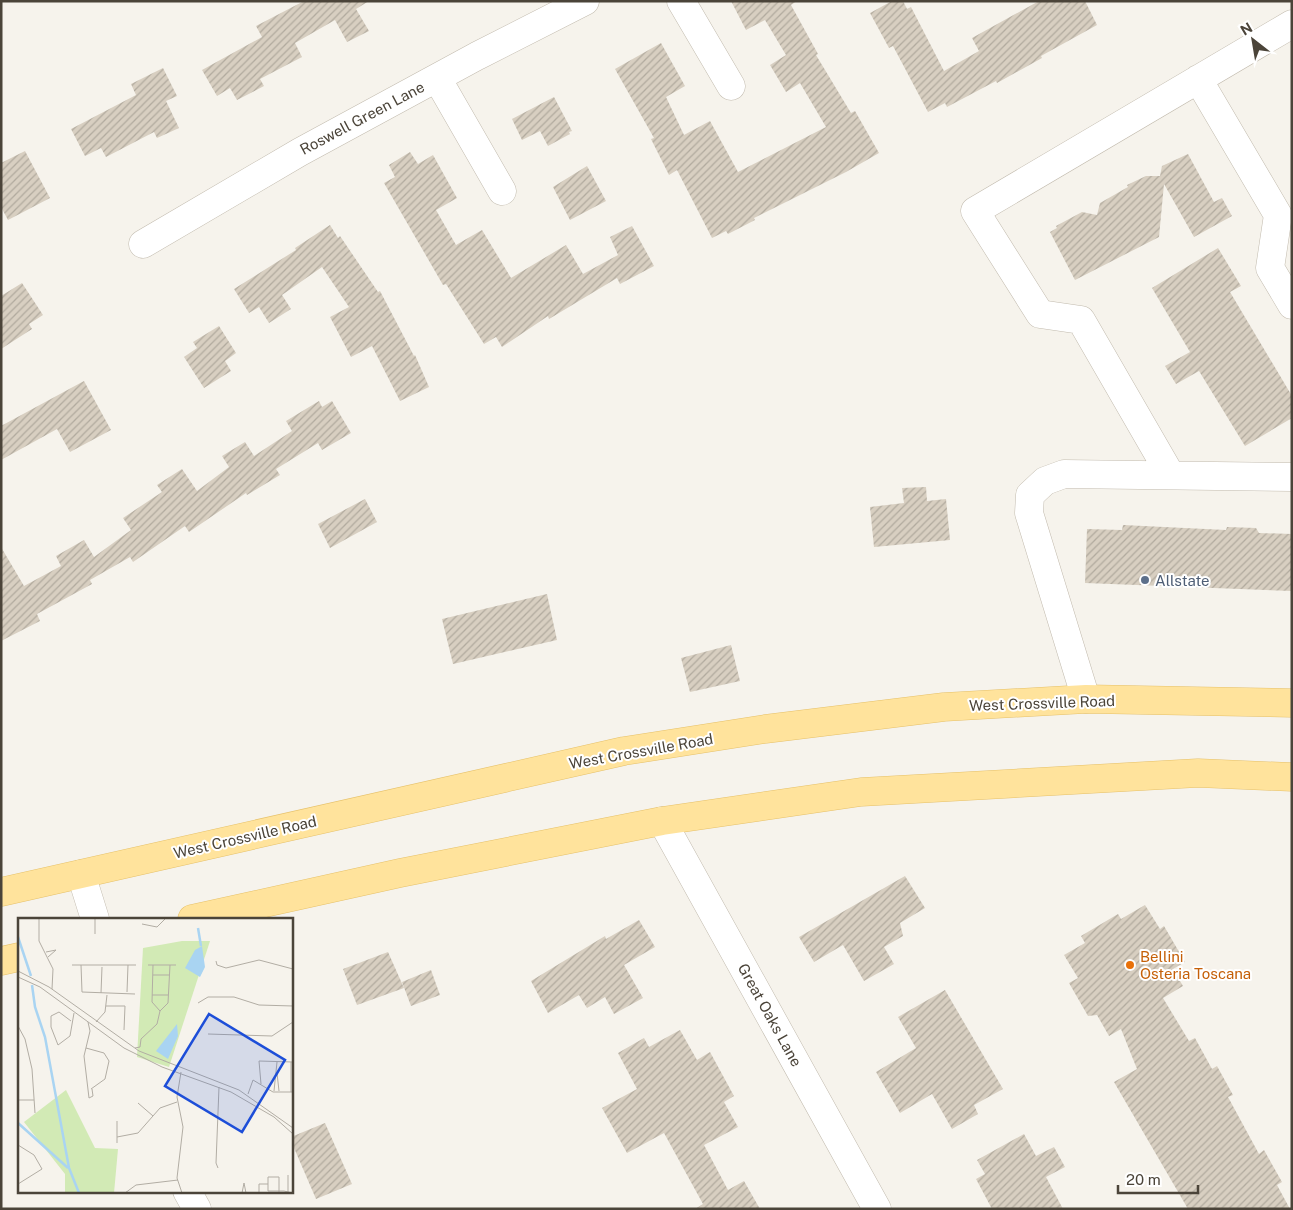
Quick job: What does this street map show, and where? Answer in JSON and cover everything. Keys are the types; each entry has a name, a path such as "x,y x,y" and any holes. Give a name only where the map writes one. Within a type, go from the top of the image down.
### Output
{"main road":[{"name":"West Crossville Road","path":"1,892 624,751 765,729 944,707 1086,700 1292,703"},
{"path":"197,918 400,873 662,821 861,792 1198,773 1292,777"},
{"path":"1,960 18,957"}],"street":[{"name":"Roswell Green Lane","path":"143,244 300,152 585,1"},
{"path":"681,1 731,86"},
{"path":"1170,474 1081,320 1040,314 975,210 1292,24"},
{"path":"437,78 502,191"},
{"path":"1198,79 1285,217 1270,268 1292,304"},
{"path":"1086,700 1029,513 1030,495 1045,481 1064,474 1292,477"},
{"name":"Great Oaks Lane","path":"662,821 877,1209"},
{"path":"80,874 95,918"},
{"path":"188,1192 196,1209"}],"building":[{"path":"304,1 369,1 356,9 369,31 347,42 335,20 295,43 302,57 260,79 264,86 237,100 230,88 217,96 202,70 262,37 256,26"},
{"path":"731,1 797,1 791,5 818,54 816,55 851,113 855,111 879,153 846,172 754,218 755,220 728,234 726,231 712,238 677,170 669,175 651,139 654,138 615,69 661,43 685,86 666,97 684,135 710,121 738,172 826,127 800,83 786,92 770,65 786,55 765,20 746,30"},
{"path":"892,1 903,1 907,9 911,7 944,71 979,51 972,38 1039,1 1085,1 1097,25 997,83 996,81 947,107 945,103 928,112 893,46 889,48 870,13"},
{"path":"163,68 177,96 166,101 179,128 157,138 154,132 106,157 101,148 85,156 71,129 136,95 131,84"},
{"path":"554,97 572,131 569,132 570,134 548,146 540,131 522,140 512,119"},
{"path":"25,151 50,198 8,220 1,207 1,163"},
{"path":"410,152 418,164 433,155 457,198 436,210 456,245 482,230 511,278 566,245 583,274 618,255 610,237 632,226 654,266 620,284 617,278 549,319 548,316 502,347 496,337 484,344 446,284 443,285 384,183 395,177 389,165"},
{"path":"1188,154 1214,202 1222,198 1232,216 1194,237 1164,184 1159,237 1075,280 1050,232 1057,228 1056,226 1082,212 1097,215 1100,203 1128,187 1127,185 1146,176 1160,176 1162,166"},
{"path":"587,166 606,201 570,220 553,187"},
{"path":"330,225 338,238 340,236 378,292 380,291 415,355 429,387 400,401 372,346 351,357 330,317 349,307 322,267 282,295 291,309 269,323 259,307 249,313 234,289 296,250 295,248"},
{"path":"1218,248 1241,286 1230,292 1292,396 1292,418 1245,446 1199,371 1176,384 1165,366 1190,352 1152,288"},
{"path":"22,283 43,315 29,324 32,329 1,349 1,296"},
{"path":"219,326 236,353 225,361 231,371 204,388 184,357 197,348 193,342"},
{"path":"84,381 111,430 70,452 57,429 1,460 1,426"},
{"path":"319,401 322,407 332,401 351,433 322,450 318,443 276,469 280,475 247,495 246,493 189,532 185,526 133,562 130,557 90,580 92,584 37,614 40,621 1,641 1,547 24,586 61,566 56,556 84,540 94,557 131,530 123,518 162,492 157,485 182,469 197,491 229,467 222,456 245,442 254,456 292,431 286,421"},
{"path":"926,487 927,501 946,499 950,540 874,547 870,507 904,503 902,488"},
{"path":"365,499 377,522 330,548 318,524"},
{"path":"1123,525 1226,530 1227,527 1256,528 1259,533 1292,534 1292,591 1085,583 1087,529 1122,530"},
{"path":"547,594 557,640 453,664 442,619"},
{"path":"731,645 740,681 690,692 681,658"},
{"path":"905,876 925,908 900,923 903,936 884,947 894,964 864,981 843,945 814,962 799,937"},
{"path":"1145,905 1160,929 1164,926 1185,962 1173,969 1183,986 1163,998 1189,1041 1195,1038 1212,1069 1217,1066 1233,1095 1228,1097 1259,1154 1264,1150 1282,1182 1277,1185 1290,1209 1188,1209 1114,1082 1137,1069 1121,1029 1109,1036 1097,1015 1088,1016 1069,983 1078,978 1064,955 1085,943 1081,936 1118,914 1121,919"},
{"path":"639,920 655,947 624,965 643,998 614,1014 605,997 587,1008 579,995 548,1013 531,981 605,936 606,939"},
{"path":"388,952 404,988 357,1005 343,969"},
{"path":"431,970 440,995 411,1006 402,982"},
{"path":"945,990 1003,1089 974,1105 978,1114 952,1129 932,1094 900,1113 876,1072 916,1048 898,1017"},
{"path":"680,1030 697,1060 710,1052 734,1096 724,1102 738,1127 704,1145 728,1190 744,1181 760,1209 695,1209 703,1204 664,1133 627,1153 602,1108 637,1089 618,1053 644,1038 649,1047"},
{"path":"325,1123 352,1184 316,1199 292,1143 292,1137"},
{"path":"1024,1134 1036,1156 1054,1147 1065,1167 1046,1177 1063,1209 992,1209 976,1179 985,1174 977,1160"}],"place":[{"name":"Allstate","path":"1145,580"},
{"name":"Bellini Osteria Toscana","path":"1130,965"}]}
